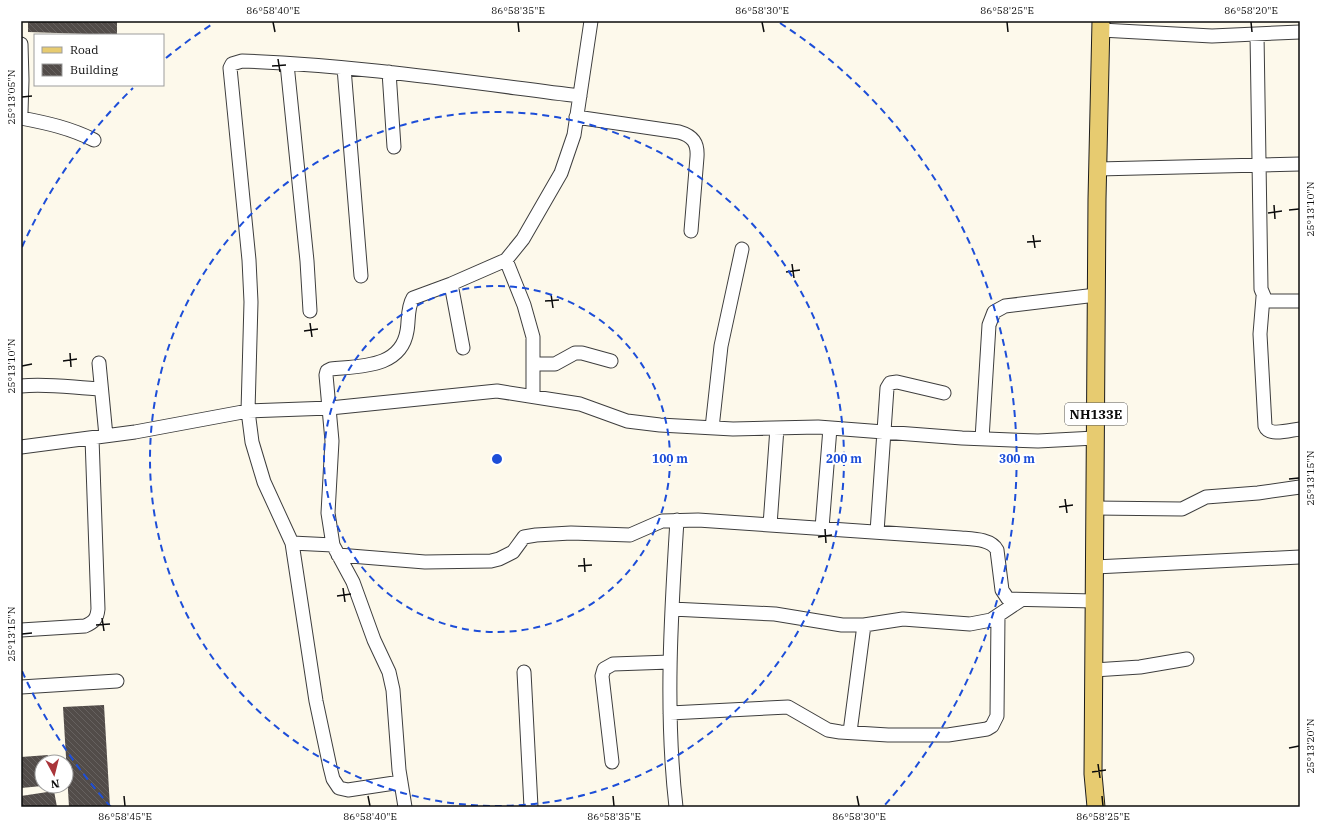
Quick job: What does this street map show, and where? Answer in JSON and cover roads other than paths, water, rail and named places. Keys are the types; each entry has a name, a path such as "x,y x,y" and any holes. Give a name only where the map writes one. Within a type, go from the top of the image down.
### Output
{"main road":[{"name":"NH133E","path":"1096,807 1093,774 1095,438 1101,25"}],"street":[{"path":"405,807 401,782 394,702 388,672 374,640 353,582 336,550 328,513 328,487 332,459 327,371 331,369 382,363 391,358 397,352 405,338 410,304 413,298 451,284 506,260 524,239 560,173 574,135 591,21"},
{"path":"1101,25 1212,36 1300,32"},
{"path":"1257,34 1261,270 1263,297 1260,334 1265,426 1266,429 1271,432 1300,429"},
{"path":"21,44 21,112"},
{"path":"401,782 348,790 339,788 333,779 316,701 292,543 264,482 252,442 248,411 251,302 250,267 230,68 232,64 239,61 344,68 389,72 580,96"},
{"path":"287,64 307,261 310,310"},
{"path":"344,68 361,276"},
{"path":"389,72 394,147"},
{"path":"576,117 679,132 690,136 694,140 698,149 691,231"},
{"path":"21,118 61,126 77,131 94,140"},
{"path":"1098,168 1300,164"},
{"path":"712,428 721,346 742,249"},
{"path":"506,260 530,322 533,337 533,396"},
{"path":"451,284 463,348"},
{"path":"982,439 989,326 994,312 1005,306 1096,295"},
{"path":"1263,297 1269,302 1300,301"},
{"path":"534,364 555,364 575,354 582,353 611,361"},
{"path":"99,363 106,436"},
{"path":"877,532 886,392 890,383 900,382 944,393"},
{"path":"21,386 48,384 70,388 101,389"},
{"path":"21,447 106,436 248,411 330,408 497,391 580,404 627,421 660,425 712,428 830,428 982,439 1038,441 1095,438"},
{"path":"770,525 777,428"},
{"path":"822,528 830,428"},
{"path":"21,630 85,626 92,623 97,618 98,609 92,438"},
{"path":"1095,508 1182,509 1206,497 1258,493 1300,487"},
{"path":"292,543 425,562 491,561 513,552 524,537 572,533 630,535 640,532 657,522 677,520 961,538 988,542 995,546 997,550 1004,595 1008,599 1094,601"},
{"path":"676,807 671,767 670,662 677,520"},
{"path":"1095,567 1300,557"},
{"path":"672,609 755,612 842,626 864,625 909,619 977,624 998,616 1021,600"},
{"path":"670,712 788,707 828,730 948,735 981,731 992,726 997,716 998,616"},
{"path":"850,732 864,625"},
{"path":"1094,670 1140,667 1187,659"},
{"path":"612,762 602,676 604,669 613,664 670,662"},
{"path":"524,672 531,807"},
{"path":"21,687 117,681"}]}
